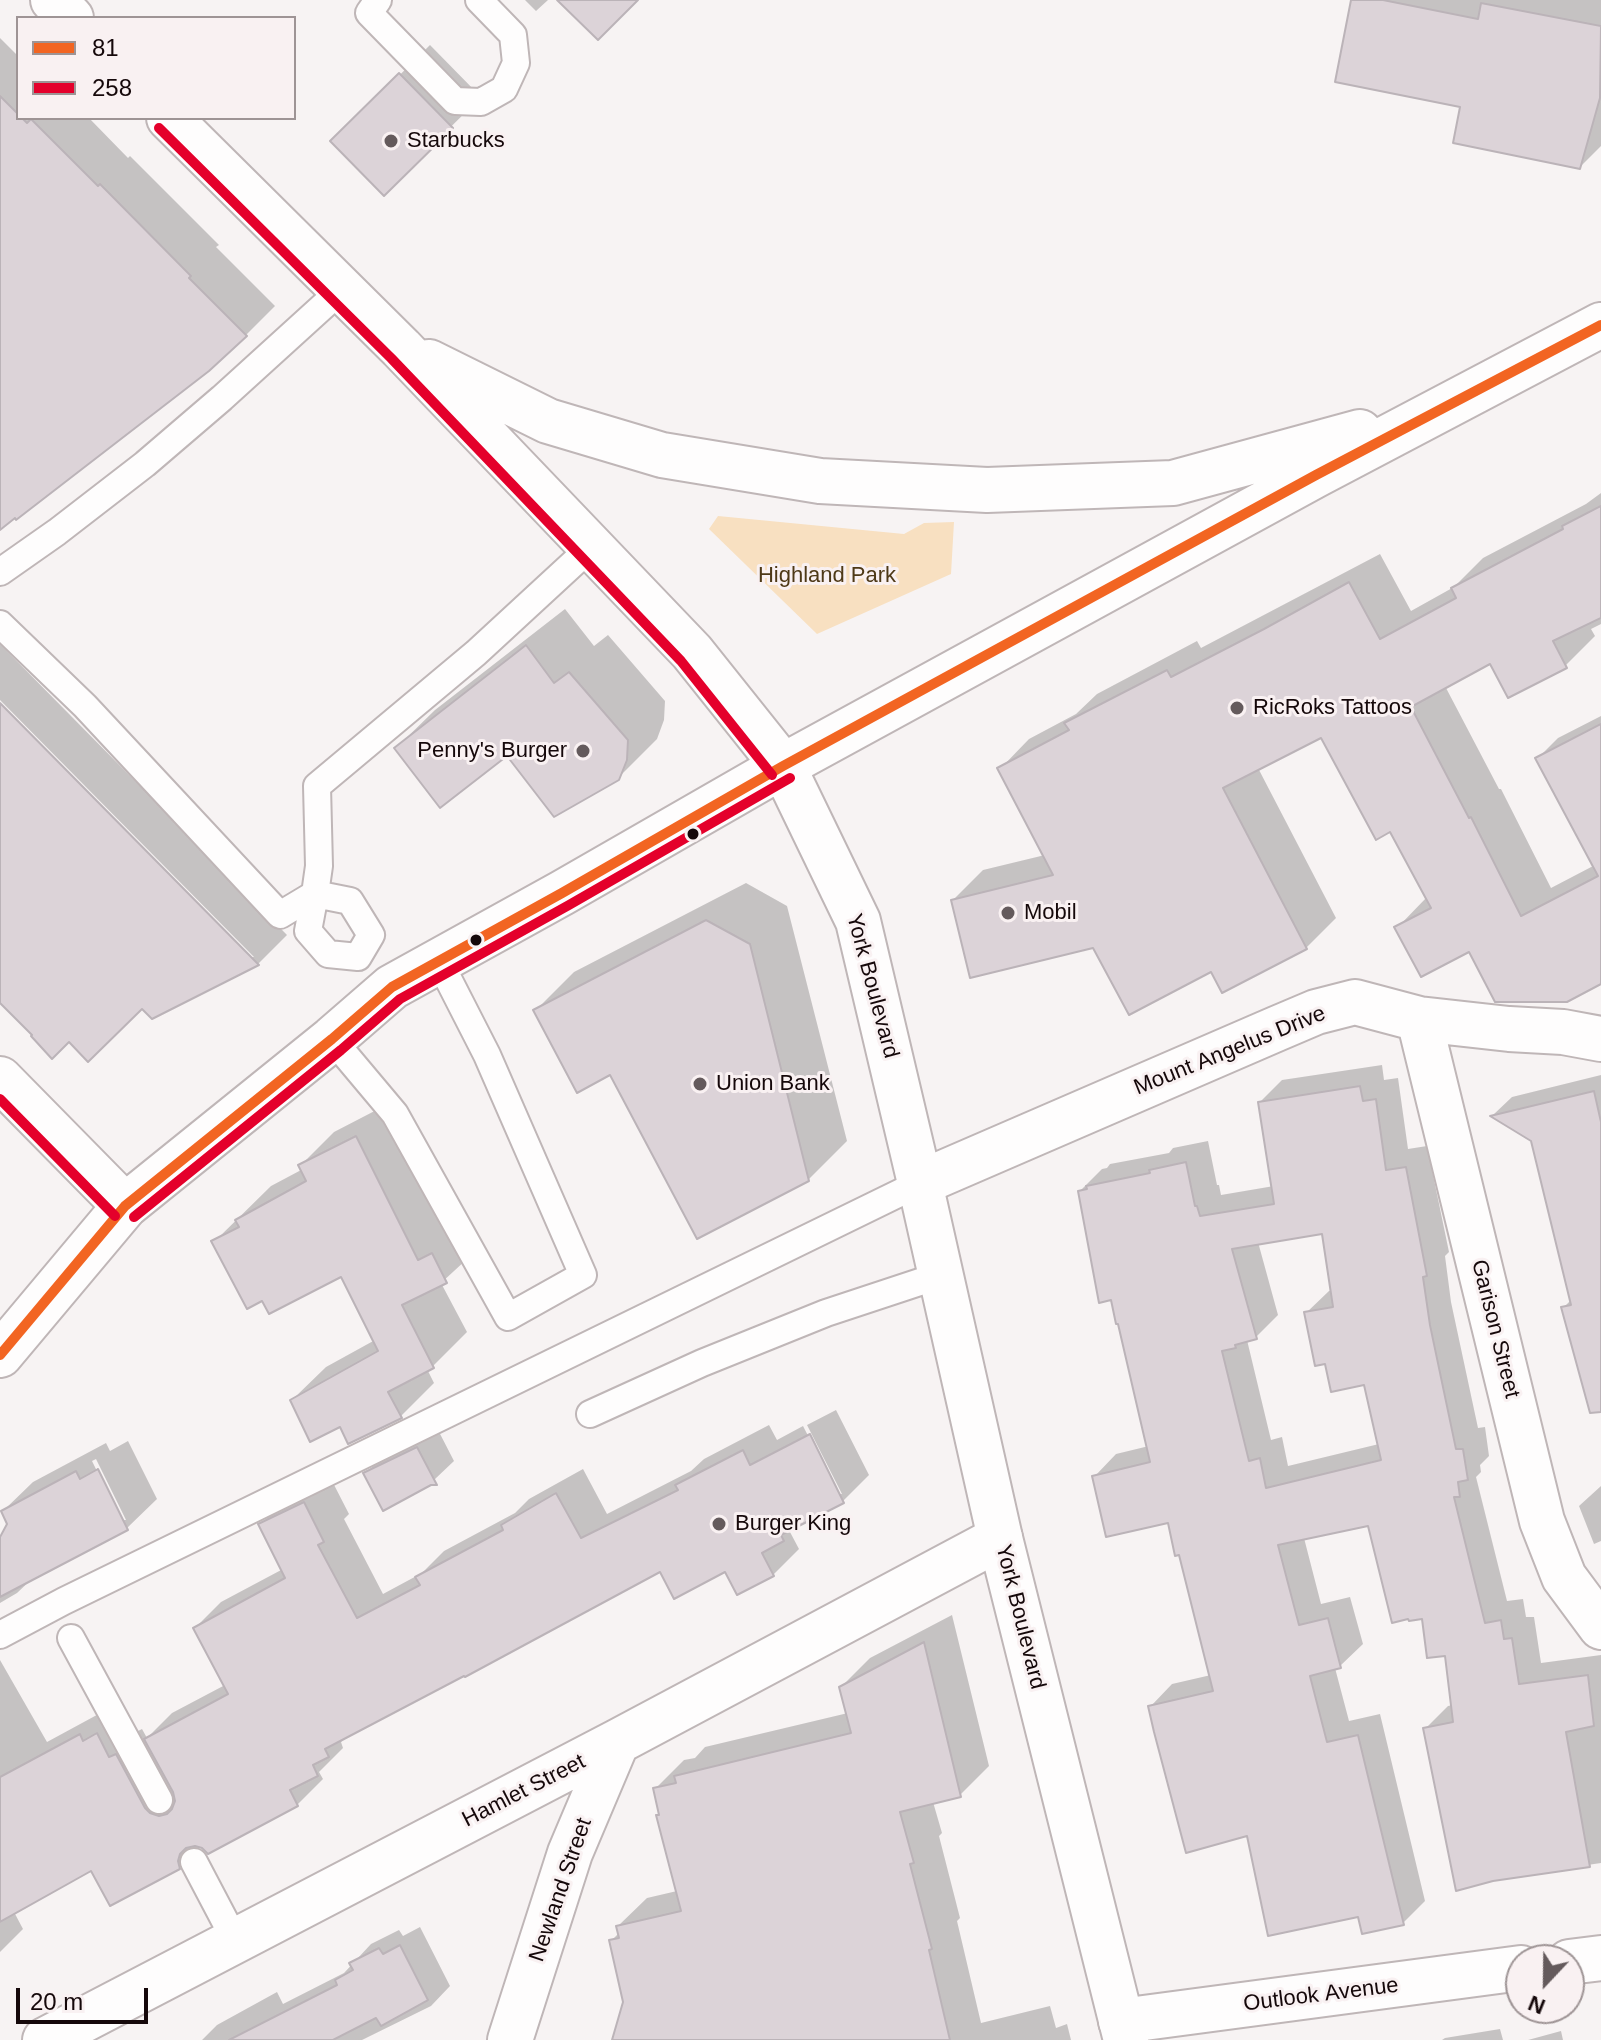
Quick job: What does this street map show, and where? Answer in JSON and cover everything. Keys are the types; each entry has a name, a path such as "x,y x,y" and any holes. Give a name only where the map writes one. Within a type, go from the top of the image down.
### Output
{"main road":[{"name":"York Boulevard","path":"171,120 401,348 692,652 783,766 858,921 1000,1538 1124,2030"},
{"path":"0,1355 125,1206 392,987 783,766 1316,475 1601,325"},
{"path":"401,348 548,421 662,455 820,481 987,490 1173,483 1444,409"},
{"name":"Mount Angelus Drive","path":"920,1183 1316,1012 1355,1002 1419,1019 1563,1032 1601,1039"},
{"name":"Garison Street","path":"1419,1019 1542,1521 1564,1577 1601,1627"},
{"path":"0,1079 125,1206"},
{"name":"Hamlet Street","path":"45,2040 1000,1538"},
{"name":"Newland Street","path":"510,2040 570,1853 617,1742"},
{"name":"Outlook Avenue","path":"1124,2030 1505,1970"}],"lane":[{"path":"378,0 369,13 455,101 481,102 504,89 516,63 513,35 479,0"},
{"path":"0,572 145,464 342,289"},
{"path":"384,994 358,957 328,954 308,931 319,866 317,786 476,653 591,547"},
{"path":"0,624 85,706 280,915 315,894 350,901 371,935 358,957"},
{"path":"332,1039 395,1114 508,1317 583,1275 487,1055 439,961"},
{"path":"0,1635 920,1183"},
{"path":"590,1414 702,1363 826,1313 941,1275"},
{"path":"71,1638 159,1800"},
{"path":"194,1862 235,1940"}],"green space":[{"name":"Highland Park","path":"718,516 904,534 924,523 954,522 951,574 817,634 709,529"}],"building":[{"path":"557,0 638,0 598,40"},
{"path":"1351,0 1383,0 1478,19 1481,3 1601,26 1600,98 1580,169 1453,143 1460,107 1335,82"},
{"path":"399,73 453,128 384,196 330,141"},
{"path":"0,96 16,112 16,120 27,123 32,120 98,186 100,184 247,336 209,371 0,530"},
{"path":"1601,506 1601,618 1553,641 1567,668 1508,698 1490,664 1411,707 1521,916 1598,876 1535,758 1601,724 1601,984 1567,1002 1495,1002 1469,952 1421,977 1394,927 1431,908 1390,832 1376,840 1321,738 1223,788 1307,949 1222,993 1211,972 1129,1015 1093,948 970,978 951,900 1053,875 997,768 1069,730 1064,723 1167,670 1171,677 1349,582 1380,639 1456,598 1451,588"},
{"path":"526,645 554,683 569,672 628,740 627,760 619,780 554,817 507,756 440,808 394,748"},
{"path":"0,703 259,965 152,1019 142,1009 88,1062 69,1042 52,1059 0,1003"},
{"name":"Union Bank","path":"706,920 750,944 809,1181 697,1239 610,1075 577,1093 533,1010"},
{"path":"1360,1086 1363,1101 1376,1099 1386,1170 1406,1167 1427,1276 1423,1277 1430,1325 1456,1449 1463,1449 1468,1480 1458,1482 1460,1497 1454,1497 1485,1623 1501,1620 1504,1639 1512,1638 1519,1684 1588,1675 1594,1726 1566,1732 1590,1867 1493,1881 1456,1891 1423,1728 1453,1722 1445,1656 1427,1658 1422,1619 1392,1623 1368,1526 1278,1545 1299,1625 1328,1618 1341,1668 1310,1676 1327,1742 1358,1735 1404,1925 1362,1934 1358,1917 1268,1936 1247,1836 1186,1853 1148,1706 1213,1691 1168,1523 1106,1537 1092,1476 1150,1462 1111,1300 1099,1303 1078,1191 1087,1189 1086,1186 1186,1162 1200,1216 1274,1204 1258,1102","holes":["1322,1234 1333,1307 1304,1312 1315,1366 1325,1364 1331,1392 1364,1385 1381,1460 1266,1488 1260,1458 1249,1461 1222,1351 1257,1339 1232,1249"]},
{"path":"1594,1091 1601,1122 1601,1412 1590,1413 1561,1307 1571,1305 1531,1141 1490,1116"},
{"path":"356,1136 418,1260 432,1253 447,1283 402,1305 434,1368 388,1392 402,1418 348,1444 340,1427 310,1442 290,1400 378,1351 341,1277 269,1314 262,1301 247,1309 211,1241 239,1227 235,1220 306,1181 298,1165"},
{"path":"810,1434 844,1503 781,1535 784,1541 762,1553 774,1576 737,1595 725,1572 674,1599 660,1572 325,1749 329,1757 313,1765 318,1776 290,1790 298,1806 208,1854 195,1846 186,1848 178,1861 180,1869 110,1906 91,1871 0,1922 0,1777 80,1734 83,1741 97,1733 109,1757 116,1754 145,1808 159,1816 172,1809 175,1801 173,1792 144,1739 228,1694 193,1628 285,1578 258,1524 304,1502 324,1542 318,1545 357,1618 420,1585 415,1577 503,1530 501,1525 556,1493 581,1538 678,1490 675,1485 743,1450 750,1465"},
{"path":"417,1447 437,1485 431,1485 383,1511 363,1473"},
{"path":"98,1469 128,1530 0,1597 0,1537 7,1524 1,1511 76,1471 80,1479"},
{"path":"924,1642 961,1797 900,1812 914,1863 910,1864 932,1949 929,1950 950,2040 612,2040 623,2002 609,1940 619,1938 616,1926 681,1911 656,1815 659,1815 653,1788 676,1783 674,1776 851,1733 839,1687"},
{"path":"400,1945 428,2000 381,2026 376,2018 333,2040 229,2040 337,1985 335,1980 353,1970 349,1963 379,1948 383,1954"}],"transit line":[{"name":"258","path":"159,128 391,358 681,661 772,775"},
{"name":"81","path":"0,1355 125,1206 392,987 783,766 1316,475 1601,325"},
{"name":"258","path":"134,1217 400,999 790,778"},
{"name":"258","path":"0,1099 115,1216"}],"place":[{"name":"Starbucks","path":"391,141"},
{"name":"RicRoks Tattoos","path":"1237,708"},
{"name":"Penny's Burger","path":"583,751"},
{"name":"Mobil","path":"1008,913"},
{"name":"Union Bank","path":"700,1084"},
{"name":"Burger King","path":"719,1524"}]}
